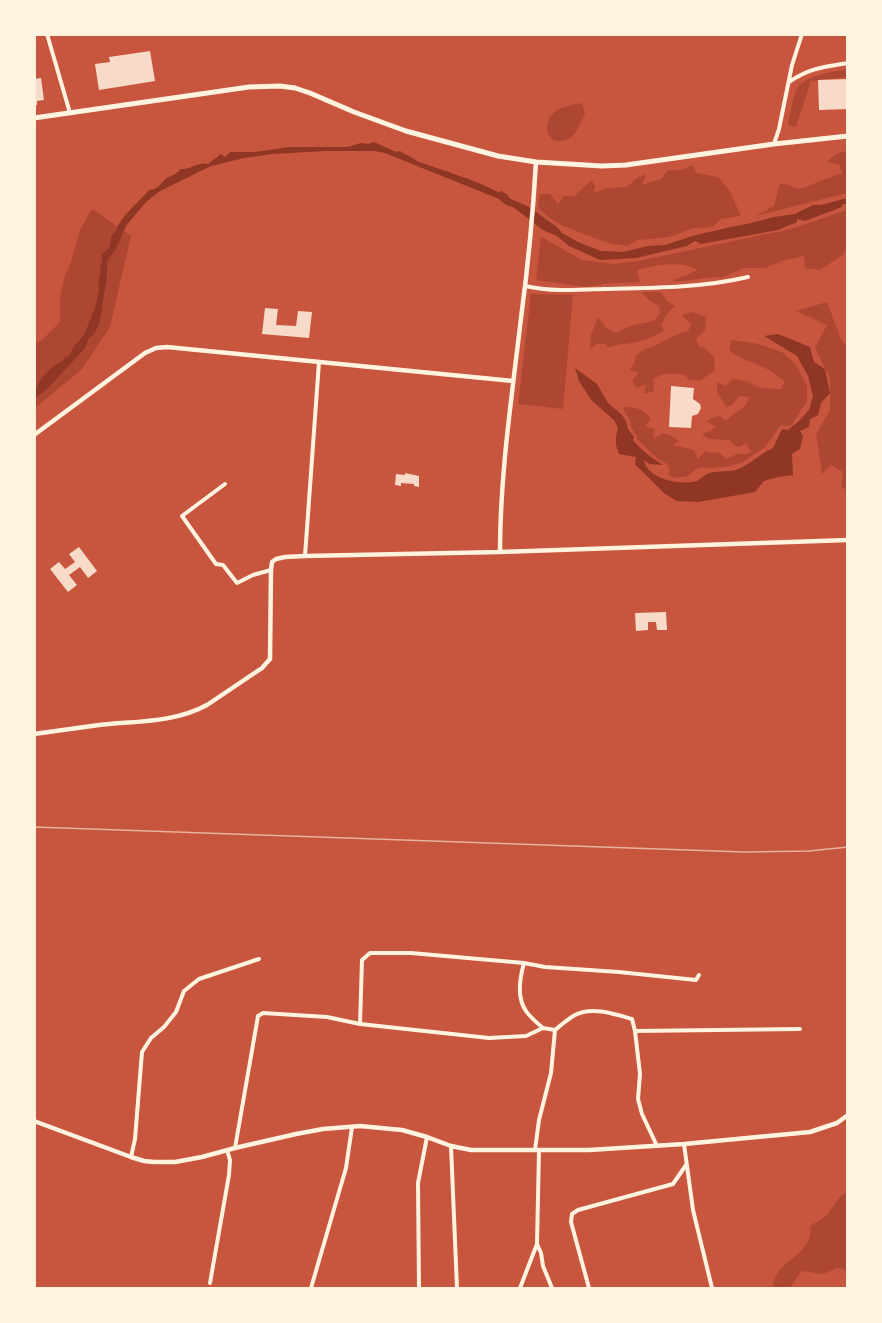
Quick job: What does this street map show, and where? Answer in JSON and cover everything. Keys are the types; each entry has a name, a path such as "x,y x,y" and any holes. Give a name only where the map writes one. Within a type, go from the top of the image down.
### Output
{"main road":[{"path":"34,118 249,87 280,86 310,93 406,131 498,156 537,162 602,166 626,165 848,136"}],"street":[{"path":"47,34 70,113"},
{"path":"774,144 791,69 802,34"},
{"path":"789,83 803,73 848,63"},
{"path":"500,552 500,512 513,381 531,239 537,162"},
{"path":"525,286 550,290 634,288 724,283 748,277"},
{"path":"34,435 145,353 167,346 513,381"},
{"path":"305,556 319,362"},
{"path":"225,484 182,516 216,564 224,565 237,583 271,570"},
{"path":"34,734 156,720 198,710 252,676 270,659 271,570 272,562 276,559 305,556 848,540"},
{"path":"360,1024 362,960 370,953 411,953 696,980 699,975"},
{"path":"131,1157 135,1139 142,1052 151,1038 176,1012 184,991 199,979 259,959"},
{"path":"524,963 521,975 521,1002 526,1011 543,1028"},
{"path":"235,1148 258,1015 263,1013 327,1017 360,1024 489,1038 526,1036 543,1028 555,1030 576,1015 590,1011 632,1019 640,1074 638,1099 642,1114 657,1146"},
{"path":"635,1031 800,1029"},
{"path":"520,1288 537,1244 539,1120 551,1073 555,1030"},
{"path":"34,1121 144,1161 175,1162 314,1130 352,1127 388,1128 427,1137 451,1146 471,1149 589,1150 810,1132 837,1123 848,1115"},
{"path":"311,1288 346,1168 352,1127"},
{"path":"419,1288 418,1184 427,1137"},
{"path":"684,1144 693,1210 712,1288"},
{"path":"451,1146 457,1288"},
{"path":"210,1282 229,1175 228,1150"},
{"path":"589,1288 571,1222 572,1214 578,1210 673,1184 686,1165"},
{"path":"537,1244 552,1288"}],"shaded area":[{"path":"847,69 847,77 811,81 796,127 788,125 795,95 802,83 821,75"},
{"path":"582,103 585,113 574,134 565,140 553,140 548,134 547,125 553,113"},
{"path":"374,142 396,152 400,151 417,161 498,192 501,191 509,198 529,207 562,233 601,251 622,252 665,245 696,235 795,214 813,205 847,198 847,204 805,221 797,219 797,222 778,230 701,244 695,241 687,246 636,258 600,260 569,246 499,199 385,153 326,151 244,158 211,166 160,191 146,202 126,226 116,249 107,261 107,278 96,331 88,339 86,347 48,388 35,398 36,388 45,374 69,356 84,335 95,308 99,290 102,254 109,248 112,235 118,225 149,190 158,187 180,169 208,164 221,154 225,157 230,152 255,152 289,147 347,147"},
{"path":"847,151 847,193 755,216 774,206 780,183 800,189 842,173 839,164 826,162 838,153"},
{"path":"693,165 696,173 718,177 729,190 741,216 721,219 713,227 694,228 669,237 638,240 627,246 608,243 563,226 548,217 538,207 540,194 550,194 558,204 564,196 574,196 592,180 595,187 593,193 608,188 627,187 637,178 647,174 642,185 661,179 668,170 681,170"},
{"path":"92,209 131,236 110,327 82,369 35,408 35,342 41,341 60,322 60,298 64,278 80,230"},
{"path":"847,210 847,247 844,254 820,270 805,268 804,256 765,268 744,268 724,277 686,281 672,281 698,270 676,264 637,270 640,282 584,287 536,280 541,237 582,260 614,264 791,229"},
{"path":"641,292 661,292 667,301 675,306 661,325 664,331 632,343 608,348 605,344 597,344 590,349 591,335 598,317 607,329 616,333 630,326 654,321 660,313 659,306"},
{"path":"531,294 573,295 563,409 518,404"},
{"path":"827,302 841,339 847,346 847,490 841,487 843,472 831,465 822,474 816,434 830,410 830,378 815,348 827,325 796,311"},
{"path":"693,312 706,317 705,330 696,339 699,347 705,348 714,357 715,370 701,380 690,380 684,374 663,374 653,379 654,391 644,394 646,384 637,388 632,380 639,373 629,370 636,356 643,350 688,331 691,325 682,315"},
{"path":"778,334 810,347 814,362 825,369 830,393 821,403 818,415 810,419 809,427 800,431 803,436 800,449 792,454 793,475 764,481 755,492 698,502 677,501 665,494 635,465 636,457 619,454 616,445 618,428 614,420 592,401 579,381 575,368 597,384 608,403 622,415 636,444 663,465 649,464 644,460 650,471 667,480 697,481 709,473 745,466 773,448 782,429 788,430 809,410 813,396 808,376 797,356 764,336"},
{"path":"732,340 758,344 782,352 796,365 807,385 807,401 791,426 780,426 764,448 741,463 726,467 698,468 688,476 674,478 668,474 670,470 667,464 659,460 637,439 623,407 639,409 648,415 651,419 645,426 655,429 654,439 664,434 669,435 679,441 672,445 694,450 698,459 705,451 718,452 727,459 737,454 751,452 746,443 739,447 733,445 730,440 709,439 702,434 711,431 716,426 707,422 711,418 720,416 725,421 746,405 749,397 739,396 732,405 726,407 717,392 717,382 726,386 732,379 745,381 761,388 781,389 785,381 769,370 729,350"},
{"path":"847,1192 847,1270 837,1268 824,1274 801,1271 790,1288 773,1288 778,1273 807,1244 810,1226 826,1216 840,1197"}],"building":[{"path":"150,51 155,81 99,90 95,64 110,62 109,57"},
{"path":"41,78 44,100 37,101 37,105 34,106 34,79"},
{"path":"848,79 848,109 819,110 818,80"},
{"path":"265,308 278,309 276,325 296,326 298,311 312,312 309,338 262,334"},
{"path":"671,386 694,388 693,399 700,404 701,408 698,414 692,416 691,428 669,427"},
{"path":"405,473 419,476 419,487 414,484 395,485 396,474 405,475"},
{"path":"79,547 97,571 88,578 80,567 69,575 77,585 68,592 50,569 59,562 65,569 75,562 69,554"},
{"path":"666,612 667,630 657,630 656,622 648,622 648,630 636,631 635,613"}],"railway":[{"path":"34,827 744,852 809,851 848,847"}]}
